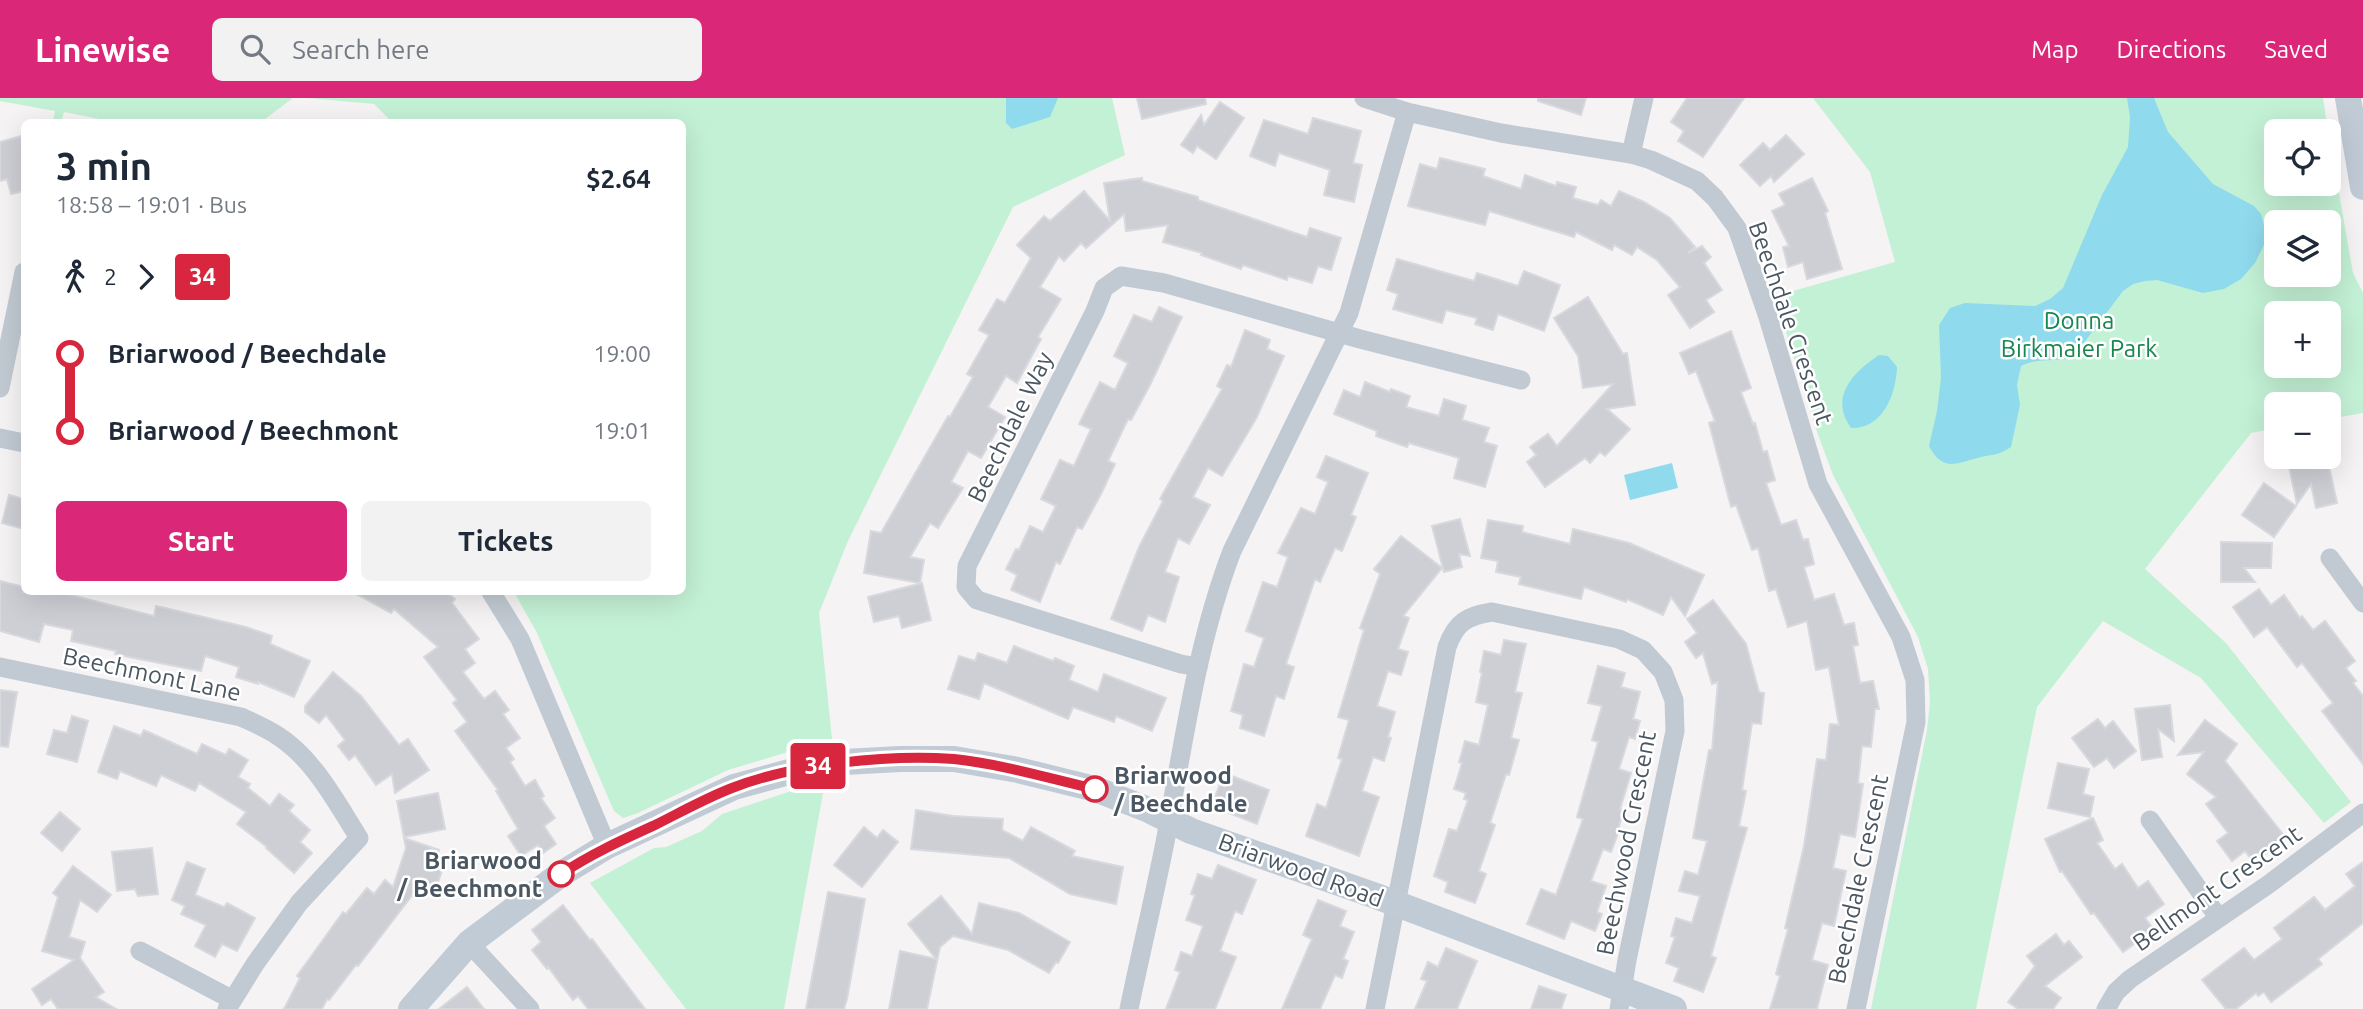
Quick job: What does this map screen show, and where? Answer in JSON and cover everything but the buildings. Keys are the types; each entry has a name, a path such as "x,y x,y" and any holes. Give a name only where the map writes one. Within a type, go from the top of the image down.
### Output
{"street":[{"name":"Beechdale Crescent","path":"1364,98 1407,112 1501,133 1631,154 1651,160 1697,181 1715,198 1737,228 1767,314 1818,484 1901,637 1915,680 1916,722 1856,1009"},
{"path":"1631,154 1644,98"},
{"path":"2348,98 2363,187"},
{"path":"1129,1009 1198,667 1218,589 1232,551 1349,313 1407,112"},
{"name":"Beechdale Way","path":"1198,667 977,600 966,587 967,566 1104,288 1121,276 1164,283 1340,333 1521,380"},
{"path":"0,388 21,286"},
{"path":"0,439 21,442"},
{"path":"2330,558 2363,603"},
{"path":"493,595 520,639 607,846"},
{"name":"Beechwood Crescent","path":"1375,1009 1452,634 1462,622 1473,615 1492,612 1619,639 1643,650 1663,672 1674,700 1675,731 1621,1000"},
{"name":"Beechmont Lane","path":"0,667 241,717 276,735 306,760 325,784 359,838 299,903 229,1004"},
{"name":"Briarwood Road","path":"411,1009 469,943 561,874 607,846 734,787 804,768 844,762 900,759 954,759 1018,770 1095,789 1169,819 1191,831 1397,904 1621,1000 1674,1009"},
{"name":"Bellmont Crescent","path":"2106,1009 2116,992 2130,979 2269,884 2363,813"},
{"path":"2151,820 2218,917"},
{"path":"469,943 530,1009"},
{"path":"140,951 229,1004"}],"green space":[{"path":"0,98 293,98 265,119 100,119 64,112 62,119 54,119 55,111 0,101"},
{"path":"307,98 1112,98 1125,155 1013,207 848,541 819,613 832,739 728,770 623,818 614,811 537,633 516,595 686,595 686,119 389,119 374,104"},
{"name":"Donna Birkmaier Park","path":"1813,98 2323,98 2326,119 2264,119 2264,196 2340,196 2353,273 2363,293 2363,413 2341,417 2341,392 2264,392 2264,430 2251,433 2145,569 2226,643 2351,802 2324,823 2201,678 2103,621 2037,707 1976,1009 1871,1009 1927,730 1930,702 1928,669 1918,637 1833,475 1775,296 1895,262 1870,172"},
{"path":"825,782 784,1009 686,1009 590,883 654,848 666,847 702,831 722,814"}],"water":[{"path":"1006,98 1058,98 1050,117 1012,129 1006,123"},
{"path":"2127,98 2154,98 2168,132 2213,184 2254,206 2261,214 2264,245 2255,263 2241,279 2224,289 2203,293 2157,280 2133,284 2123,291 2074,356 2061,360 2035,361 2021,366 2017,385 2020,405 2011,447 1997,454 1958,463 1945,463 1929,446 1941,378 1939,325 1950,308 1965,303 2035,306 2050,299 2063,288 2102,195 2128,147 2130,117"},
{"path":"1879,355 1888,356 1897,367 1894,388 1886,408 1872,423 1851,428 1842,406 1843,396 1852,378"},
{"path":"1672,463 1678,488 1630,500 1624,475"}],"bus line":[{"name":"34","path":"561,874 589,855 734,787 804,768 844,762 954,759 1018,770 1095,789"}],"place":[{"name":"Briarwood / Beechdale","path":"1095,789"},
{"name":"Briarwood / Beechmont","path":"561,874"}]}
